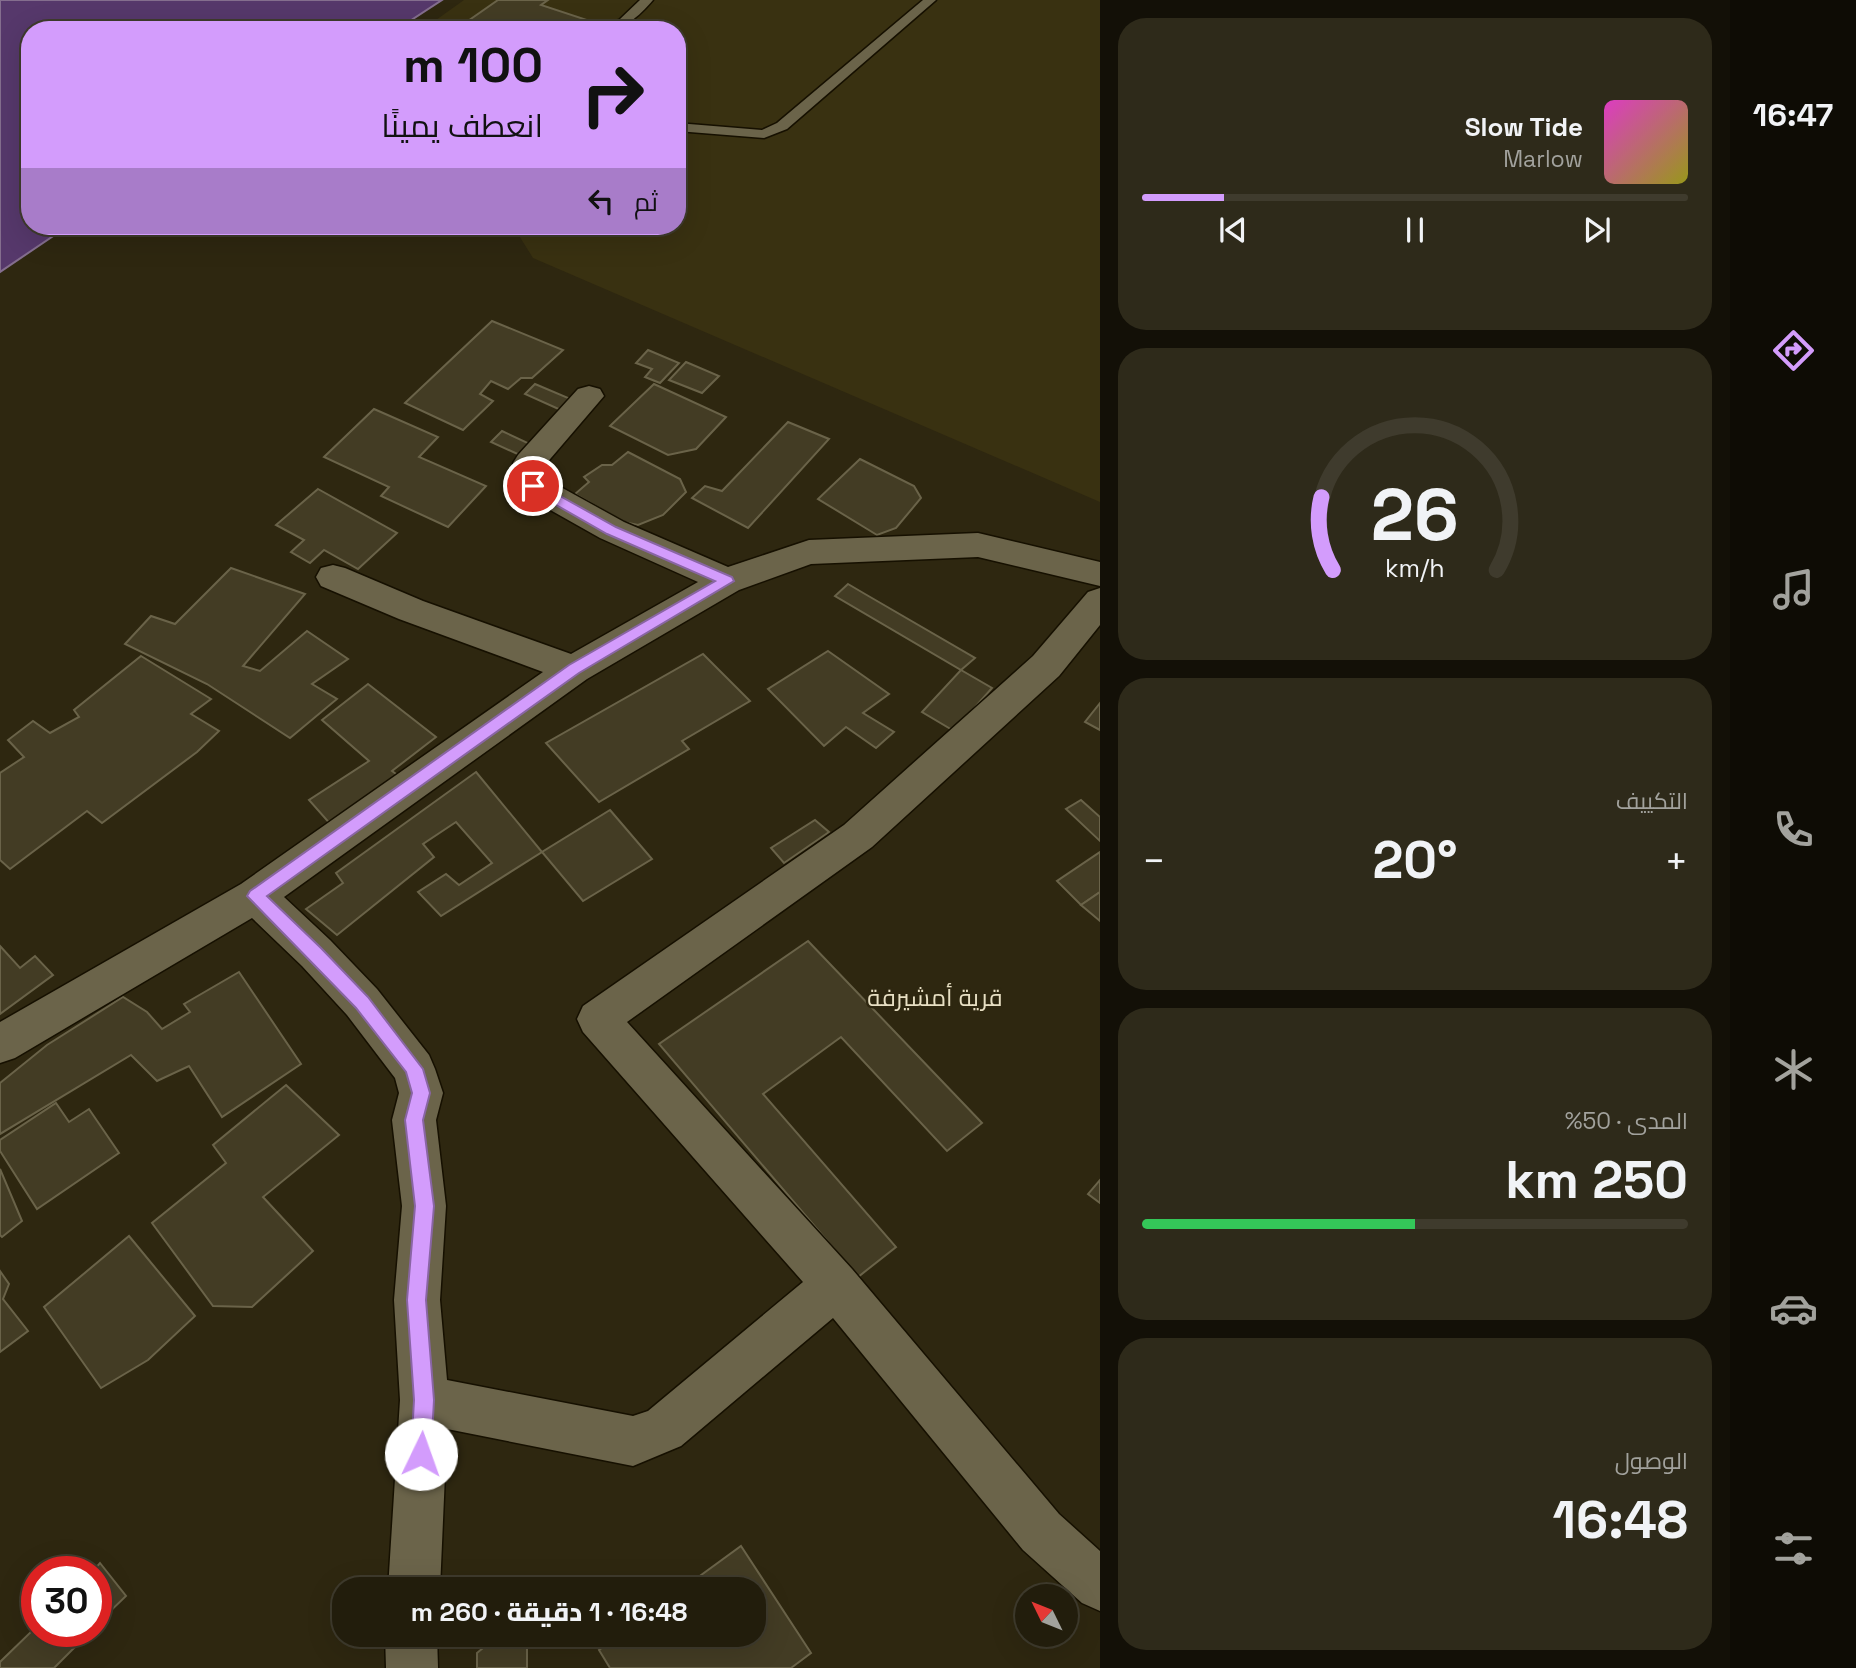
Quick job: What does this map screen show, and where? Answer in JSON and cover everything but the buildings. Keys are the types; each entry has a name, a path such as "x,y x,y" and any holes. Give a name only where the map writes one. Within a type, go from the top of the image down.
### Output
{"street":[{"path":"589,396 530,463 533,486 612,530 727,581"},
{"path":"0,1044 255,896 574,669 727,581 809,552 978,545 1100,574"},
{"path":"333,577 411,610 574,669"},
{"path":"1100,600 1046,666 858,836 598,1019 836,1285 1041,1532 1100,1586"},
{"path":"255,896 353,992 414,1069 421,1093 414,1120 424,1206 417,1300 424,1400 415,1577"},
{"path":"424,1400 633,1441 664,1429 836,1285"},
{"path":"411,1647 412,1668"}],"lane":[{"path":"625,21 647,0"},
{"path":"686,128 764,134 782,127 930,0"}],"shaded area":[{"path":"0,0 442,0 410,21 21,21 21,235 55,235 0,272"},
{"path":"464,0 1100,0 1100,502 533,258 519,235 686,235 686,21 435,21"}],"district":[{"name":"قرية أمشيرفة","path":"935,997"}],"route":[{"path":"421,1454 424,1400 417,1300 424,1206 414,1120 421,1093 414,1069 362,1002 316,953 255,896 574,669 727,581 612,530 533,486"}]}
